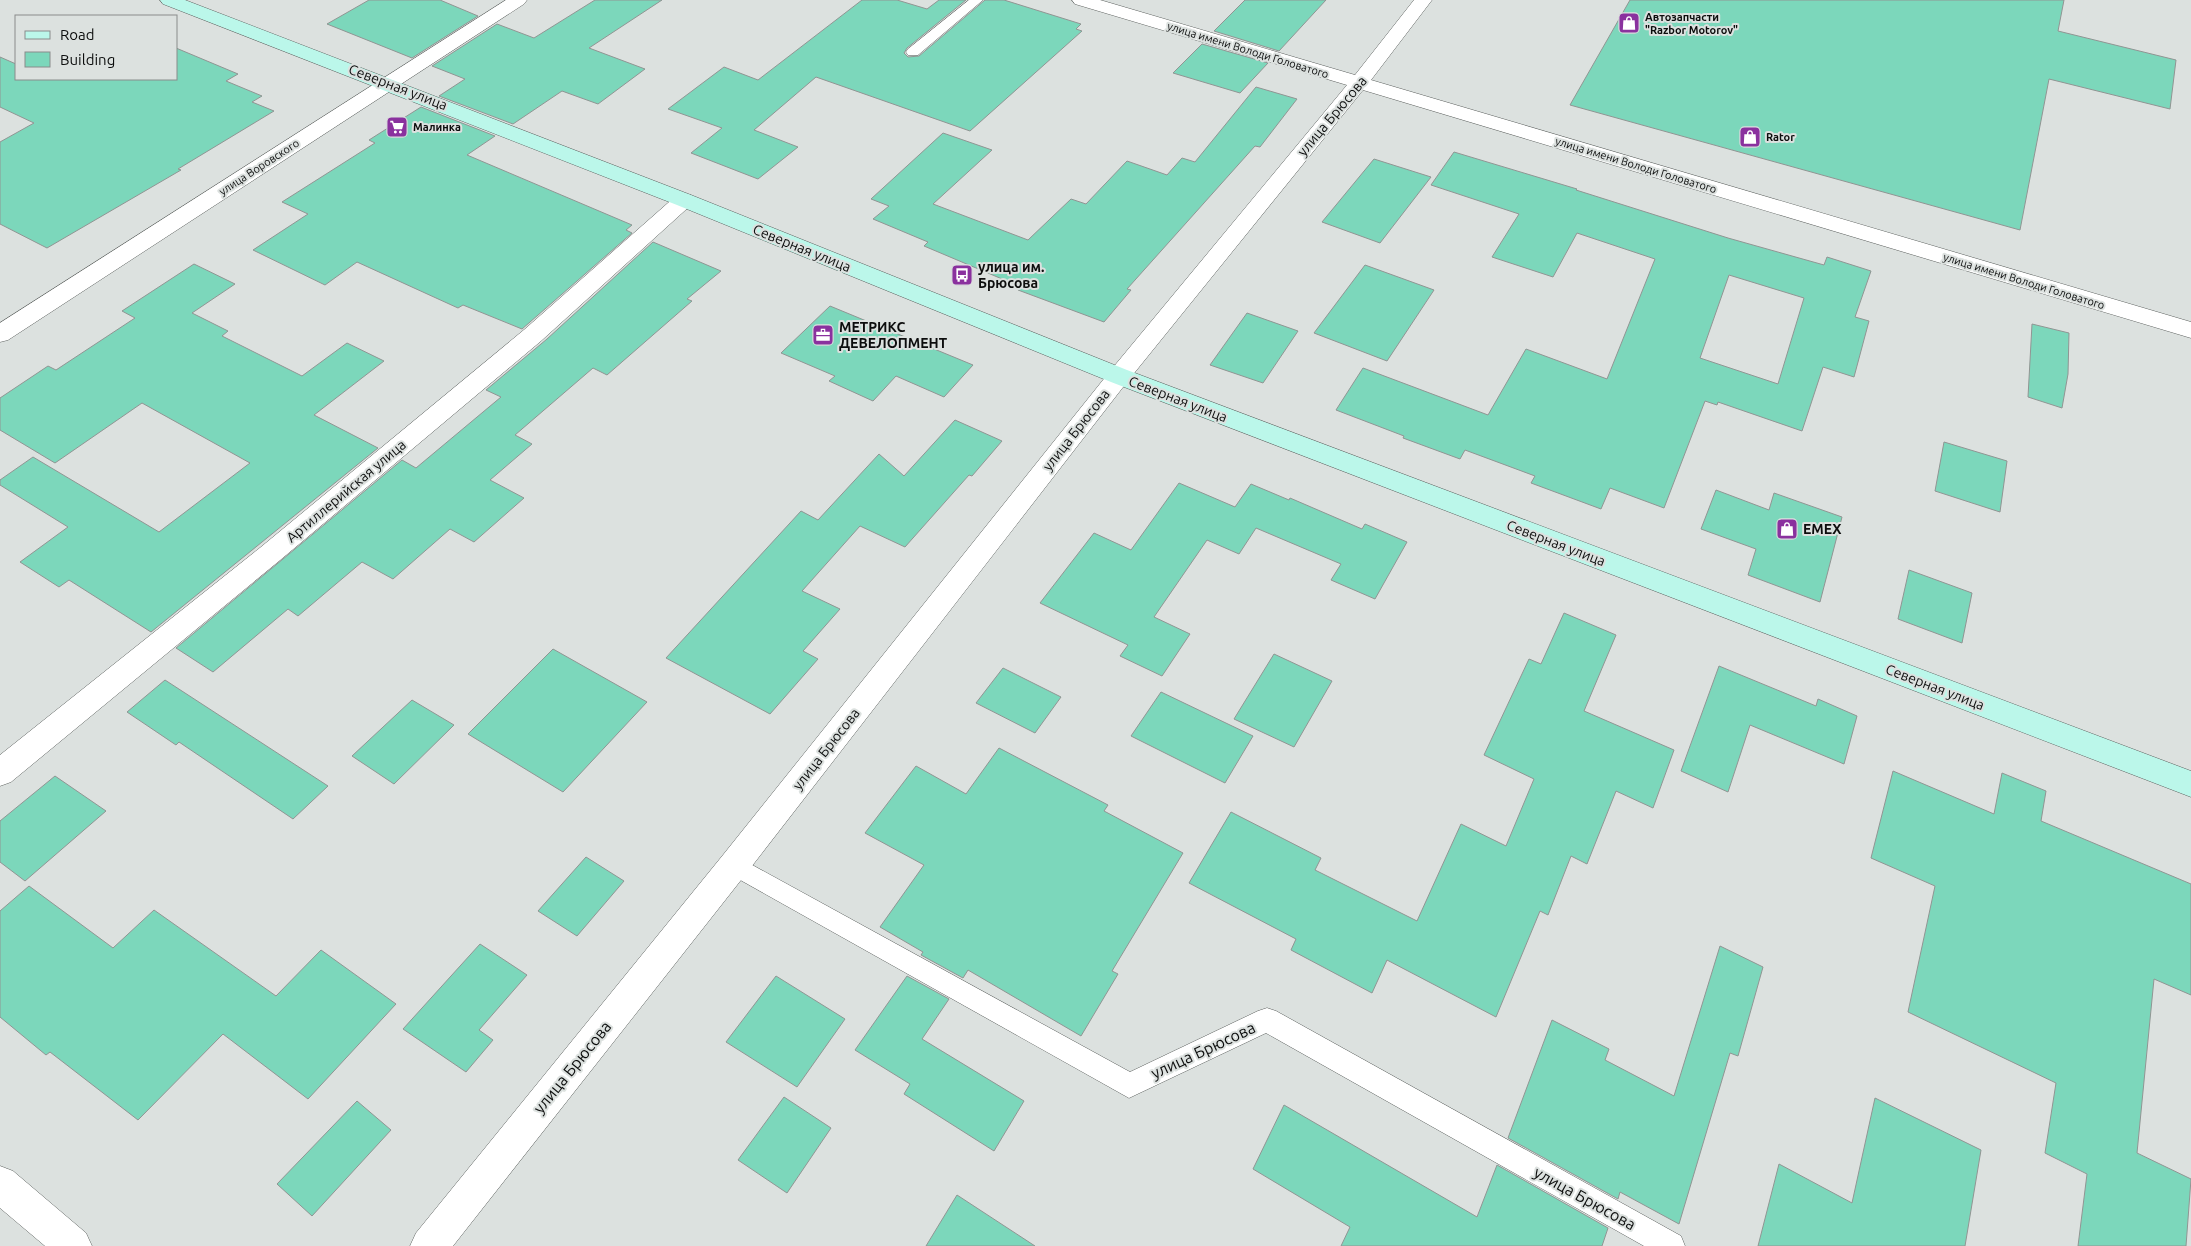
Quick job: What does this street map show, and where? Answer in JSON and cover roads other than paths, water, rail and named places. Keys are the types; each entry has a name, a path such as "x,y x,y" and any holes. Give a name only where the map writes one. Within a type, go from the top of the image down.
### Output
{"main road":[{"name":"Северная улица","path":"169,0 684,200 1119,376 2191,784"}],"street":[{"name":"улица Воровского","path":"0,334 518,0"},
{"name":"улица имени Володи Головатого","path":"1081,0 2191,330"},
{"name":"улица Брюсова","path":"429,1246 734,865 1119,376 1359,83 1423,0"},
{"name":"Артиллерийская улица","path":"0,773 270,554 533,335 684,200"},
{"path":"0,1184 73,1246"}],"lane":[{"path":"913,52 977,0"},
{"name":"улица Брюсова","path":"734,865 1130,1085 1267,1020 1671,1246"}],"place":[{"name":"Автозапчасти \"Razbor Motorov\"","path":"1629,23"},
{"name":"Малинка","path":"397,127"},
{"name":"Rator","path":"1750,137"},
{"name":"улица им. Брюсова","path":"962,275"},
{"name":"МЕТРИКС ДЕВЕЛОПМЕНТ","path":"823,335"},
{"name":"EMEX","path":"1787,529"}]}
